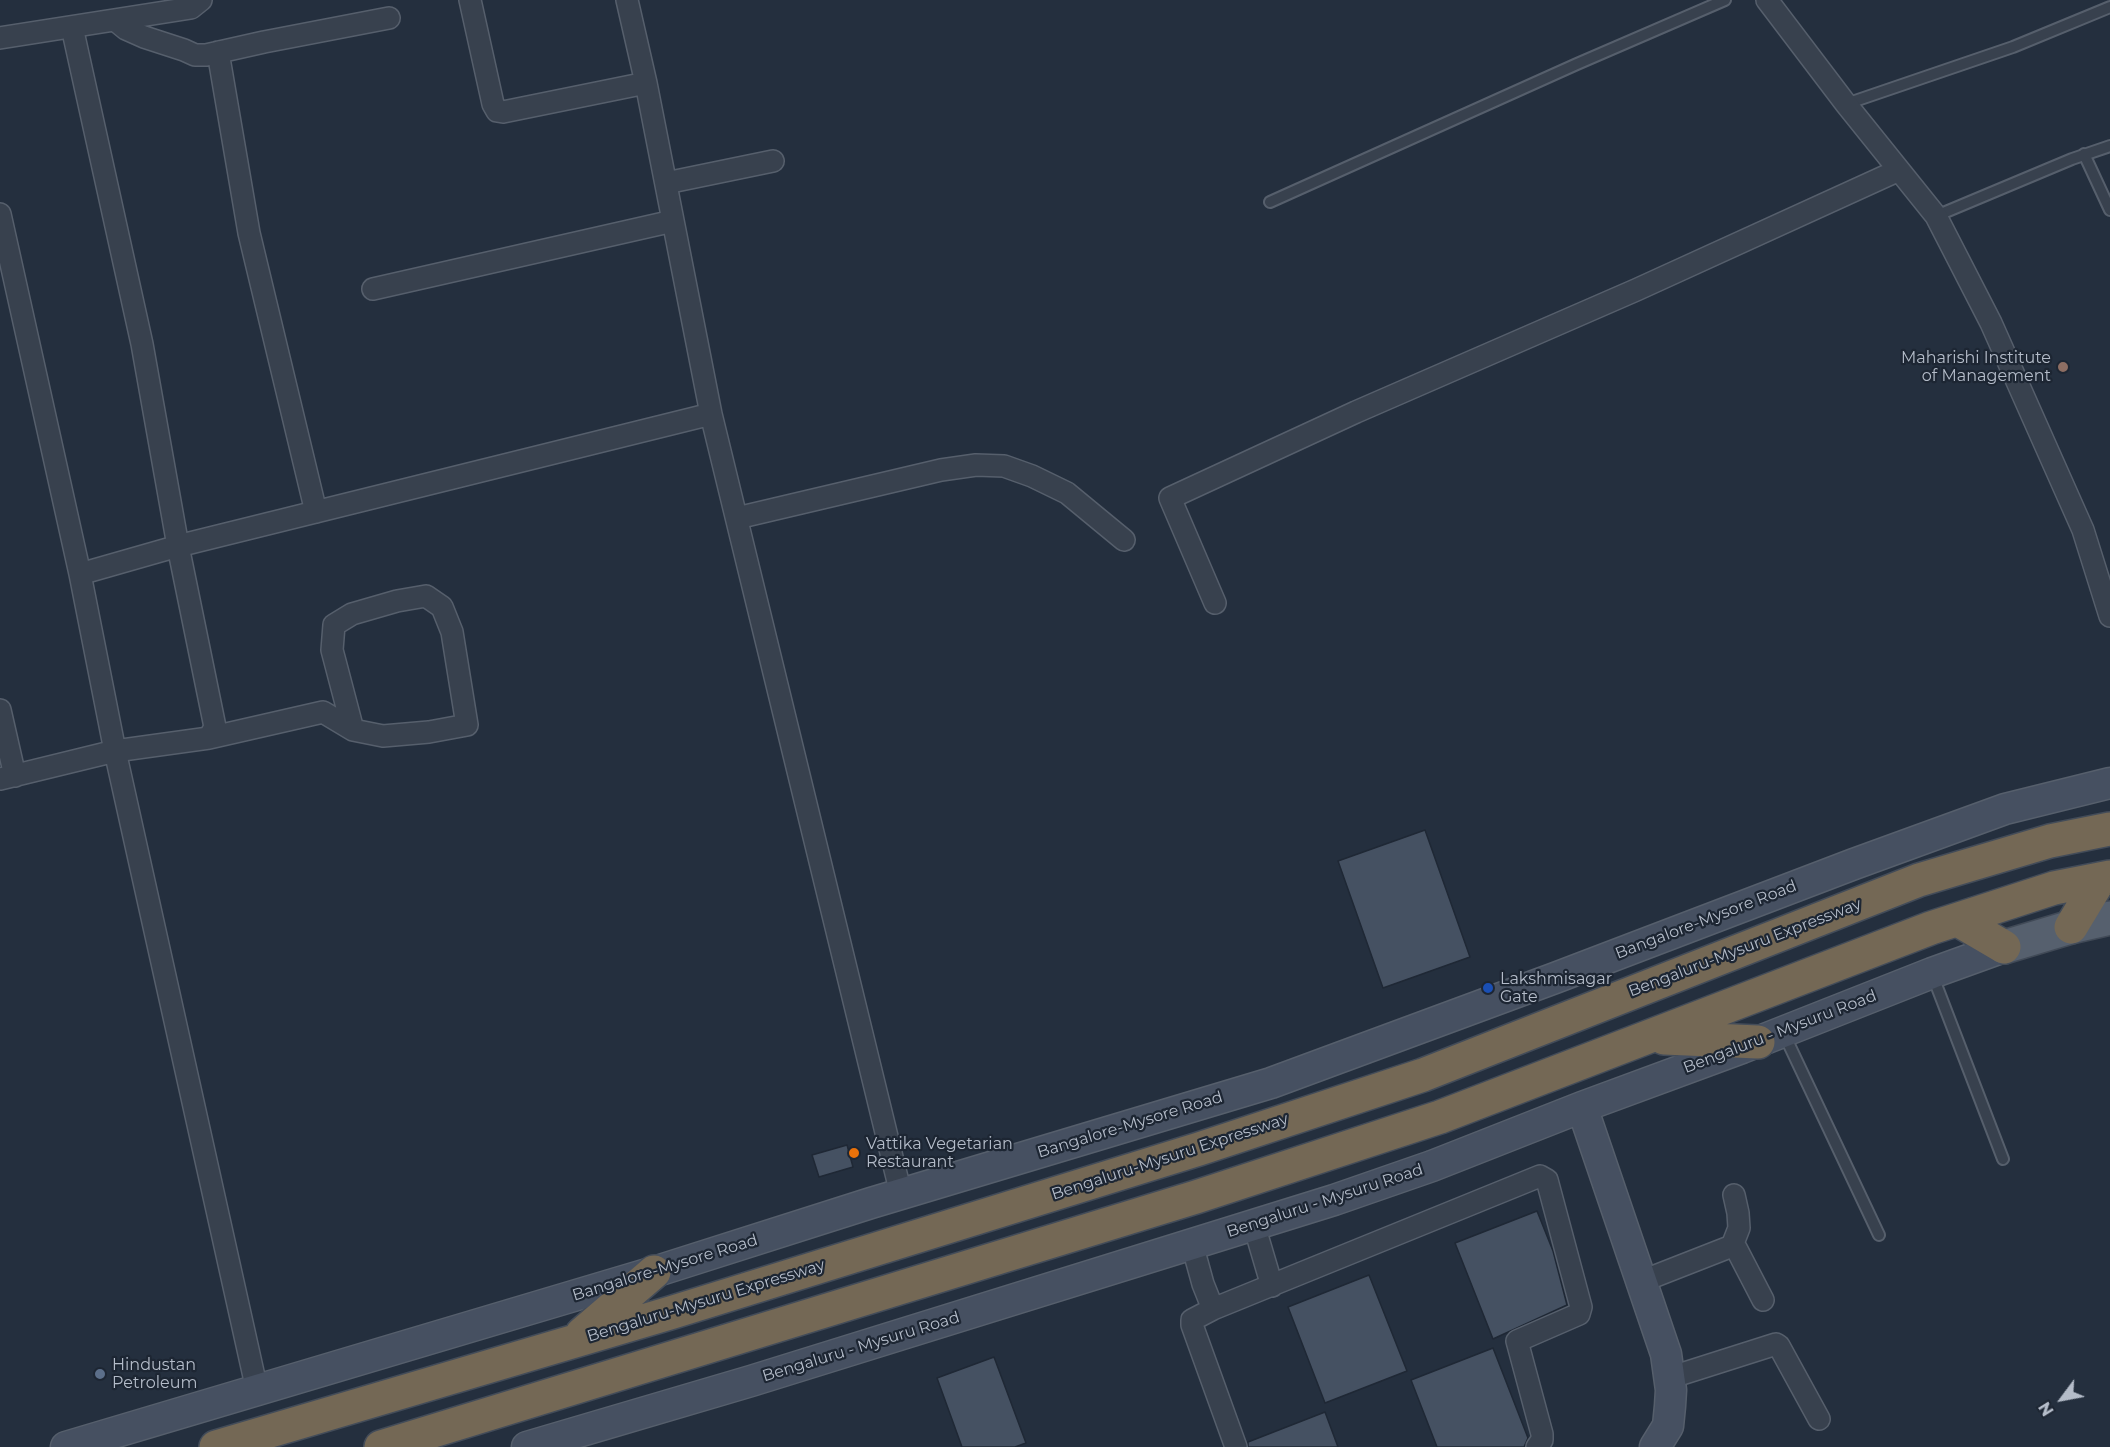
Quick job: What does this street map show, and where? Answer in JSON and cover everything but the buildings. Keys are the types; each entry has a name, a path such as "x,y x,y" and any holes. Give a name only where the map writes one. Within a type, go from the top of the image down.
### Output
{"highway":[{"name":"Bengaluru-Mysuru Expressway","path":"216,1447 574,1341 1199,1149 1423,1075 1919,880 2050,841 2110,829"},
{"path":"381,1447 1196,1197 1440,1117 1931,928 2054,888 2105,878"},
{"path":"2071,927 2105,878"},
{"path":"1958,920 2004,947"},
{"path":"1647,1037 1770,1037"},
{"path":"574,1341 654,1272"}],"main road":[{"name":"Bengaluru - Mysuru Road","path":"2004,947 2110,918"}],"street":[{"path":"0,38 191,8 201,0"},
{"path":"470,0 493,105 497,111 503,112 646,83"},
{"path":"627,0 646,83 711,414 901,1194"},
{"path":"1767,0 1846,104 1936,216 1991,323 2083,530 2110,616"},
{"path":"115,20 126,29 144,37 195,55 389,18"},
{"path":"72,27 142,344 178,546 215,727 209,738"},
{"path":"218,52 249,233 316,512"},
{"path":"666,183 773,161"},
{"path":"1215,603 1170,498 1356,412 1636,290 1899,170"},
{"path":"0,214 80,574 115,751 257,1390"},
{"path":"373,289 673,221"},
{"path":"80,574 178,546 711,414"},
{"path":"736,518 941,470 976,465 1004,466 1032,476 1067,493 1124,540"},
{"path":"0,710 7,777 115,751 209,738 323,712 353,730 383,736 429,732 467,725 452,632 442,607 426,596 397,601 352,614 334,625 332,650 353,730"},
{"name":"Bangalore-Mysore Road","path":"66,1447 654,1272 901,1194 1271,1083 2005,809 2110,783"},
{"name":"Bengaluru - Mysuru Road","path":"527,1447 762,1378 1334,1200 1421,1170 2004,947"},
{"path":"1582,1107 1666,1354 1671,1390 1668,1426 1655,1447"},
{"path":"1236,1447 1192,1320 1213,1309 1540,1176 1547,1180 1581,1307 1579,1314 1517,1341 1542,1434 1542,1440 1536,1447"},
{"path":"1640,1282 1732,1246 1739,1228 1734,1195"},
{"path":"1254,1225 1272,1286"},
{"path":"1192,1244 1203,1284 1213,1309"},
{"path":"1732,1246 1736,1248 1763,1300"},
{"path":"1669,1378 1776,1344 1819,1419"}],"lane":[{"path":"1270,202 1725,0"},
{"path":"1846,104 2013,47 2110,7"},
{"path":"1936,216 2084,154 2110,146"},
{"path":"2084,154 2110,210"},
{"path":"1932,973 2003,1159"},
{"path":"1770,1037 1878,1235"}],"place":[{"name":"Maharishi Institute of Management","path":"2063,367"},
{"name":"Lakshmisagar Gate","path":"1488,988"},
{"name":"Vattika Vegetarian Restaurant","path":"854,1153"},
{"name":"Hindustan Petroleum","path":"100,1374"}]}
